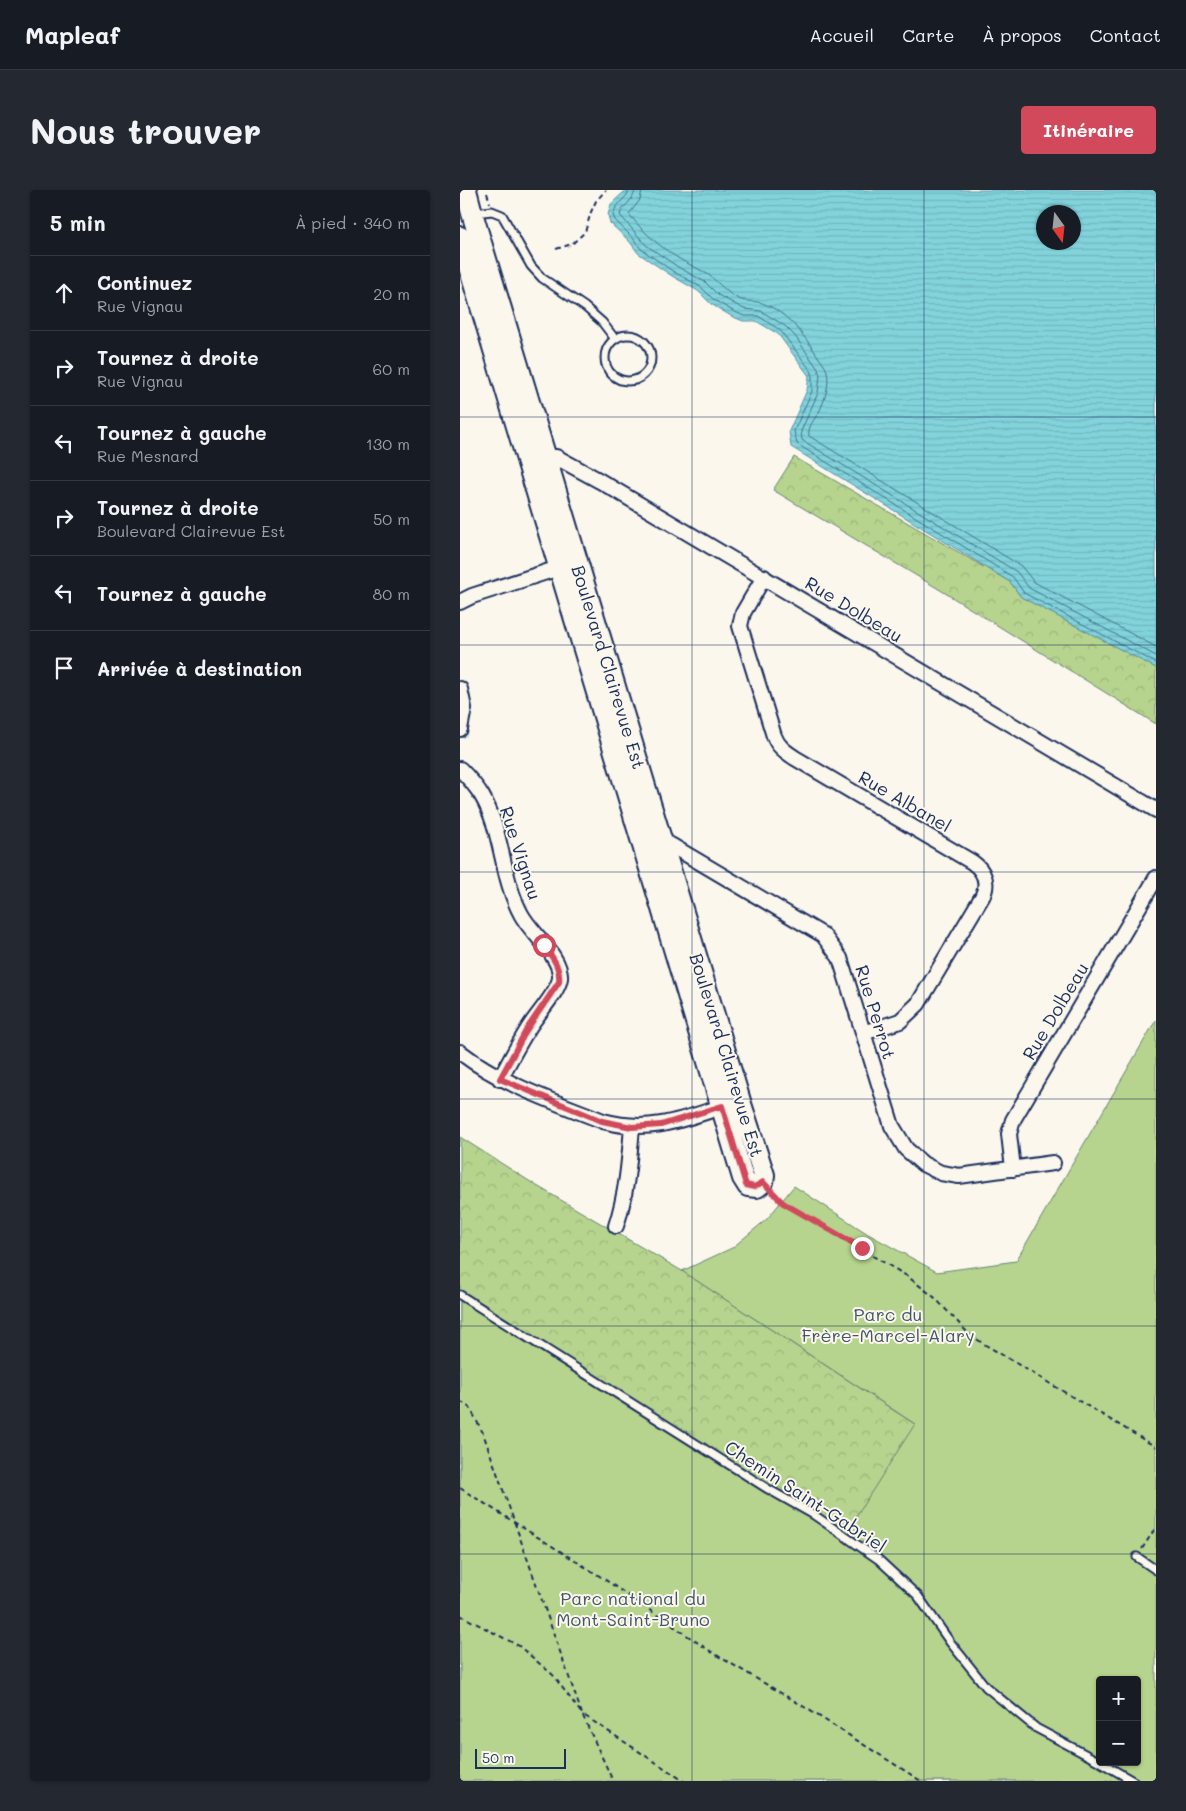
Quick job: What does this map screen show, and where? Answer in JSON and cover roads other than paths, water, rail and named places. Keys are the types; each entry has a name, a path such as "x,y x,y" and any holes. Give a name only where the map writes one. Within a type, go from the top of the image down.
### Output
{"street":[{"name":"Boulevard Clairevue Est","path":"466,190 466,215 536,460 731,1104 745,1183 748,1186 754,1187 763,1182"},
{"name":"Boulevard Clairevue Est","path":"460,237 536,460"},
{"name":"Rue Dolbeau","path":"536,460 556,457 764,577 1156,810"},
{"path":"460,602 472,596 568,565"},
{"name":"Rue Albanel","path":"764,577 743,613 740,626 778,744 785,752 972,862 980,868 985,878 985,890 982,898 918,1004 900,1021 863,1033"},
{"path":"460,690 464,714 460,729"},
{"name":"Rue Vignau","path":"460,769 481,794 488,808 512,892 521,915 556,963 560,974 558,985 527,1029 500,1079"},
{"name":"Rue Perrot","path":"652,842 824,935 840,958 892,1126 906,1148 923,1164 941,1173 959,1176 1053,1163"},
{"name":"Rue Dolbeau","path":"1013,1169 1009,1134 1013,1120 1156,878"},
{"path":"460,1052 478,1066 500,1079 602,1121 632,1127 661,1125 731,1104"},
{"path":"616,1226 628,1179 632,1127"}],"lane":[{"path":"466,215 488,210 502,215 531,266 542,278 586,307 602,322 615,339"},
{"path":"628,335 635,336 647,344 651,358 648,371 637,380 622,380 610,372 605,358 609,345 615,339 628,335"},
{"name":"Chemin Saint-Gabriel","path":"460,1296 814,1516 878,1559 918,1596 950,1642 986,1687 1036,1728 1096,1760"},
{"path":"1137,1557 1156,1570"},
{"name":"Chemin Saint-Gabriel","path":"1107,1766 1133,1781"}],"water":[{"path":"626,190 1156,190 1156,668 1021,597 1010,582 791,447 789,431 807,390 809,376 778,334 756,321 743,321 731,316 711,304 698,291 638,253 630,242 610,223 608,215 611,204"}],"park label":[{"name":"Parc du Frère-Marcel-Alary","path":"888,1324"},
{"name":"Parc national du Mont-Saint-Bruno","path":"633,1608"}]}
